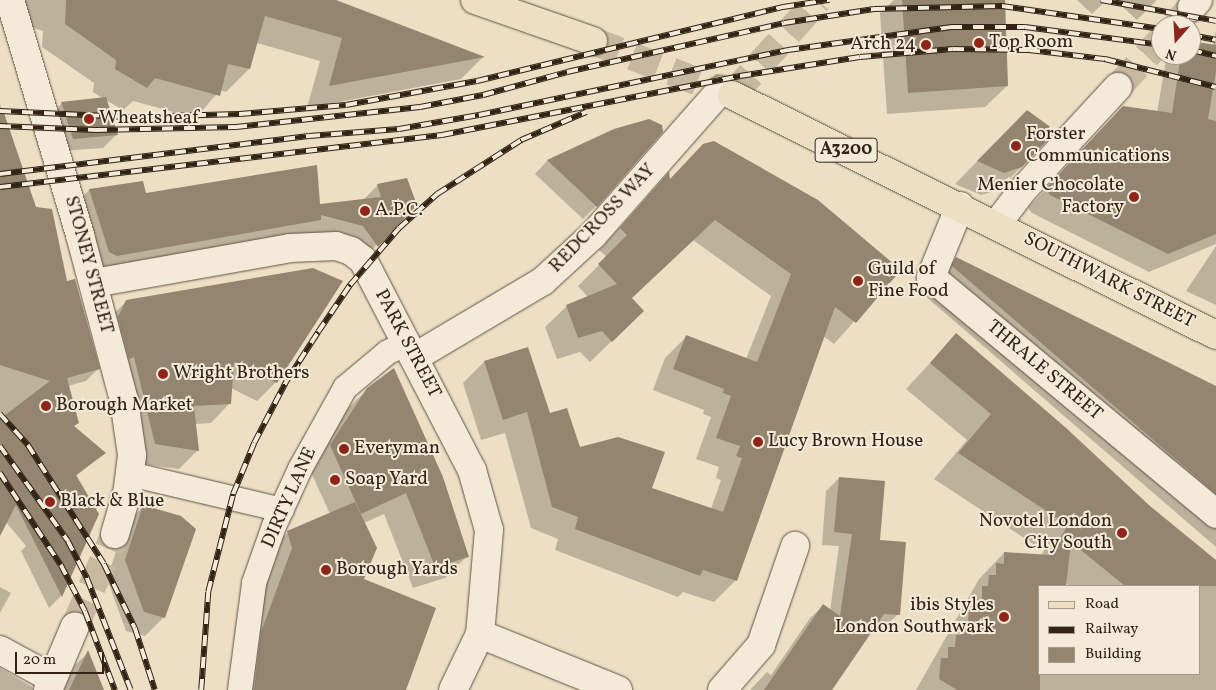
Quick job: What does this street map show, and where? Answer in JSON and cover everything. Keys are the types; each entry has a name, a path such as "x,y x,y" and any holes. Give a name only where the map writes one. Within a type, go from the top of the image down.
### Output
{"main road":[{"path":"475,0 593,41"},
{"name":"SOUTHWARK STREET","path":"726,92 997,224 1216,335"}],"street":[{"name":"STONEY STREET","path":"10,0 94,283 124,400 132,455 130,474 115,534"},
{"path":"997,224 1021,192 1118,87"},
{"name":"REDCROSS WAY","path":"411,350 543,281 594,234 726,92"},
{"name":"THRALE STREET","path":"960,206 931,277 1216,514"},
{"name":"PARK STREET","path":"94,283 290,248 336,246 351,251 363,260 472,470 489,530 480,634 453,690"},
{"name":"DIRTY LANE","path":"240,690 254,583 300,469 345,388 388,352 411,350"},
{"path":"130,474 282,510"},
{"path":"722,690 761,645 794,546"},
{"path":"0,650 51,684 75,626"},
{"path":"480,634 618,690"}],"building":[{"path":"66,0 336,0 485,57 329,86 342,38 265,16 250,69 228,64 220,96 155,78 147,88 115,69 116,60 65,24"},
{"path":"902,0 1005,0 1008,86 908,93"},
{"path":"1201,43 1216,45 1216,71 1208,119 1216,121 1216,234 1168,254 1050,195 1046,188 1123,106 1172,113 1179,65 1201,65"},
{"name":"Wheatsheaf","path":"106,97 118,135 73,139 61,102"},
{"name":"Forster Communications","path":"1027,110 1056,131 1022,167 1004,173 977,161"},
{"name":"Borough Market","path":"0,113 4,113 36,207 52,209 67,281 75,279 100,369 67,378 79,423 74,426 106,453 76,475 99,514 62,597 16,505 0,536 0,419 50,381 0,365"},
{"path":"649,119 662,125 663,132 597,207 547,160 614,129"},
{"path":"714,141 818,200 901,270 856,323 835,307 737,581 703,570 700,576 575,529 578,517 552,507 527,412 503,420 484,361 528,347 550,413 567,408 580,447 618,437 665,452 652,488 723,512 742,458 736,456 740,446 716,438 731,396 723,393 724,389 673,369 686,335 757,362 791,274 715,220 632,298 644,311 612,342 602,331 578,338 566,305 617,284 598,264 627,235 620,228 669,172 670,179 703,144"},
{"path":"317,165 320,204 381,197 377,184 407,178 417,205 378,247 363,226 321,215 321,220 117,256 109,252 89,189 143,181 146,193"},
{"path":"956,257 1216,386 1216,494 952,266"},
{"path":"313,268 343,281 277,383 234,362 231,404 194,406 199,451 155,444 134,357 129,359 118,317 126,300"},
{"path":"956,333 1065,427 1150,506 1216,560 1216,586 1124,585 1071,542 1066,585 1038,585 1038,675 1040,675 1040,690 957,690 939,679 941,658 948,658 948,647 955,647 956,635 961,635 962,623 968,623 969,610 976,611 976,599 982,600 982,586 988,586 989,575 996,575 996,563 1004,564 1004,552 1050,555 1068,525 958,453 991,414 930,363"},
{"path":"394,368 443,477 469,557 435,567 406,493 361,514 330,445 367,388"},
{"path":"839,477 885,481 880,540 906,542 900,615 884,614 832,690 764,690 823,604 840,616 852,534 834,532"},
{"path":"355,502 377,548 364,579 436,608 406,690 254,690 261,632 292,548 287,531"},
{"path":"143,505 181,516 196,529 165,618 144,612 125,560"},
{"path":"88,650 104,690 69,690"}],"tunnel":[{"path":"732,95 818,0"},
{"path":"1184,15 1192,7"},
{"path":"593,41 732,95"},
{"path":"1118,87 1151,51"},
{"path":"75,626 115,534"}],"railway":[{"path":"0,111 129,117 240,114 346,105 477,81 783,7 829,0"},
{"path":"1101,0 1216,21"},
{"path":"0,126 96,130 236,127 420,107 483,95 567,72 784,23 874,9 1002,6 1151,28"},
{"path":"0,174 309,136 399,129 479,115 788,50 951,27 1025,27 1151,44"},
{"path":"1201,37 1216,40"},
{"path":"0,187 442,135 740,76 860,57 953,49 1029,50 1105,59 1216,87"},
{"path":"1201,52 1216,56"},
{"path":"201,690 208,592 233,494 254,443 287,380 318,332 350,285 399,228 437,194 521,140 586,112"},
{"path":"0,414 28,445 104,564 135,628 155,690"},
{"path":"0,446 68,541 87,578 131,690"},
{"path":"0,473 61,565 85,611 115,690"}],"place":[{"name":"Top Room","path":"979,43"},
{"name":"Arch 24","path":"926,45"},
{"name":"Wheatsheaf","path":"89,119"},
{"name":"Forster Communications","path":"1016,146"},
{"name":"Menier Chocolate Factory","path":"1134,197"},
{"name":"A.P.C.","path":"365,211"},
{"name":"Guild of Fine Food","path":"858,281"},
{"name":"Wright Brothers","path":"163,374"},
{"name":"Borough Market","path":"46,406"},
{"name":"Lucy Brown House","path":"758,442"},
{"name":"Everyman","path":"344,449"},
{"name":"Soap Yard","path":"335,480"},
{"name":"Black & Blue","path":"50,502"},
{"name":"Novotel London City South","path":"1122,533"},
{"name":"Borough Yards","path":"326,570"},
{"name":"ibis Styles London Southwark","path":"1004,617"}]}
